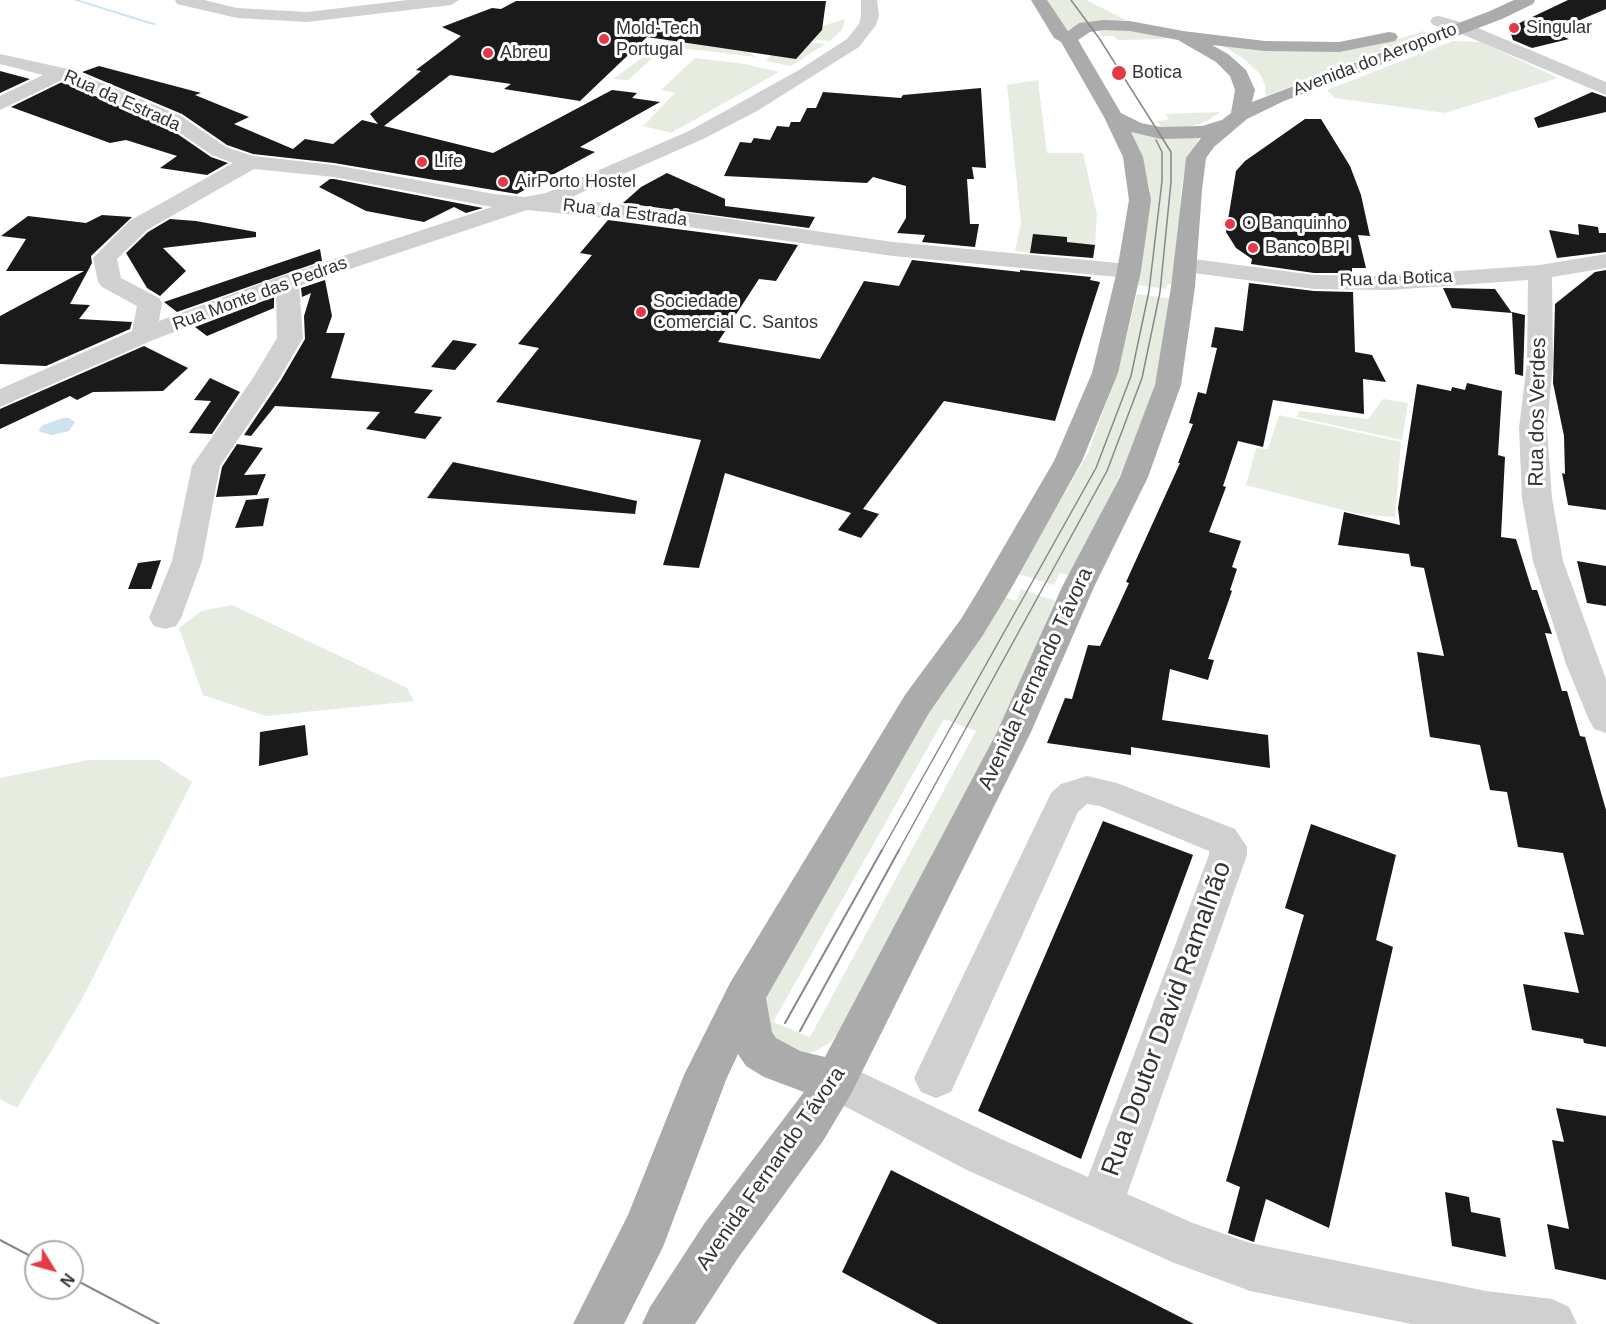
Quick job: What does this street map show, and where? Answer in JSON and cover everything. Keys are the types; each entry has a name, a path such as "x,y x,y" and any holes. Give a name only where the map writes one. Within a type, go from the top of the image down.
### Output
{"main road":[{"path":"597,1324 646,1230 706,1075 745,996 916,704 972,627 1068,461 1106,373 1130,271 1140,200 1134,157 1114,117 1068,39 1060,34 1039,0"},
{"name":"Avenida do Aeroporto","path":"1183,36 1265,46 1339,46 1380,40 1439,21 1519,3"},
{"name":"Avenida do Aeroporto","path":"1233,120 1311,84 1461,28 1519,3"},
{"path":"1106,7 1164,31 1183,36 1222,58 1239,74 1245,90 1233,120 1204,132 1161,133 1135,127 1114,117"},
{"path":"1068,39 1085,27 1104,25 1164,31"},
{"name":"Avenida Fernando Távora","path":"667,1324 721,1241 807,1126 836,1080 1014,732 1078,586 1134,477 1168,385 1186,265 1191,190 1196,158 1207,143 1233,120"},
{"path":"745,996 752,1038 761,1052 779,1063 800,1071 836,1080"}],"street":[{"path":"183,0 237,13 280,17 334,15 382,5 451,0"},
{"path":"526,203 552,198 696,135 797,80 853,43 863,33 870,16 869,0"},
{"path":"1439,21 1461,28 1606,89"},
{"name":"Rua da Estrada","path":"0,59 61,74 174,120 219,151 250,162 316,169 494,201 582,207 667,217 893,249 1130,271"},
{"path":"0,104 61,74"},
{"path":"144,335 150,303 110,282 105,258 139,225 250,162"},
{"name":"Rua Monte das Pedras","path":"0,399 144,335 287,282 526,203"},
{"name":"Rua da Botica","path":"1186,265 1314,282 1390,283 1540,272 1606,261"},
{"name":"Rua dos Verdes","path":"1540,272 1538,307 1540,363 1533,428 1537,498 1548,561 1583,664 1606,720"},
{"path":"165,618 187,561 206,466 266,379 290,338 287,282"},
{"name":"Rua Doutor David Ramalhão","path":"936,1078 1064,803 1074,794 1087,790 1104,793 1222,840 1228,847 1228,855 1100,1206"},
{"path":"836,1080 975,1150 1189,1245 1251,1267 1486,1314 1552,1324"}],"shaded area":[{"path":"1046,0 1086,0 1126,20 1079,25 1068,30"},
{"path":"845,19 842,30 830,41 807,39 819,27"},
{"path":"699,23 756,57 681,48 685,45 681,44"},
{"path":"684,27 688,27 628,80 613,79"},
{"path":"1126,29 1167,39 1117,40 1114,36 1102,36 1098,30"},
{"path":"1424,31 1428,33 1266,96 1265,85 1260,74 1244,59 1223,46 1350,49 1382,44"},
{"path":"1453,41 1481,42 1558,78 1445,113 1335,98 1327,90"},
{"path":"804,42 825,44 791,66 766,61 771,55"},
{"path":"695,58 745,64 779,72 671,133 643,126 675,93 661,90"},
{"path":"1038,80 1047,153 1083,153 1097,215 1094,258 1015,251 1021,224 1007,85"},
{"path":"1220,112 1207,121 1189,127 1163,129 1157,121 1169,120 1166,114"},
{"path":"1128,130 1167,138 1201,136 1186,160 1181,191 1176,285 1167,284 1166,289 1138,285 1150,189 1139,150"},
{"path":"1137,294 1174,299 1157,381 1135,444 1071,576 1060,573 1054,585 1018,574 1088,453 1118,371"},
{"path":"1383,399 1408,403 1402,440 1297,417 1299,411 1368,419"},
{"path":"1279,415 1401,442 1395,517 1358,514 1246,485 1256,448 1268,449"},
{"path":"1021,589 1055,601 1002,723 844,1025 831,1042 814,1052 798,1054 773,1044 758,1011 929,713 1004,597 1016,601","holes":["944,719 976,731 810,1037 773,1022"]},
{"path":"232,605 407,688 414,701 266,716 203,695 179,628 201,611"},
{"path":"88,760 159,760 192,782 82,999 17,1108 0,1099 0,778"}],"water":[{"path":"69,418 75,422 69,431 52,435 40,432 39,429 43,425"}],"building":[{"path":"1568,0 1606,0 1606,9 1552,32 1569,39 1532,48 1513,40 1509,28"},
{"path":"516,1 826,1 822,30 796,59 647,37 580,101 504,89 511,84 450,75 384,126 493,153 612,90 637,93 632,98 660,102 580,147 595,152 517,194 334,163 253,154 227,145 182,114 82,72 99,66 201,93 195,95 249,117 234,124 293,149 305,139 333,144 362,120 378,124 370,114 421,71 416,70 461,36 442,27 492,8 501,9"},
{"path":"0,71 30,79 0,93"},
{"path":"62,82 166,126 211,157 228,163 207,175 160,168 177,156 126,140 110,143 11,107"},
{"path":"981,88 986,168 972,167 974,179 967,179 970,224 979,224 975,247 922,242 925,235 897,233 906,218 906,186 873,177 867,183 724,176 740,142 751,143 754,138 770,140 777,126 789,127 791,122 800,122 807,108 816,108 823,92 901,98 903,95"},
{"path":"1592,92 1606,97 1606,112 1538,128 1534,118"},
{"path":"1305,119 1321,119 1350,166 1361,195 1370,236 1358,235 1366,268 1352,268 1352,273 1314,273 1251,264 1252,259 1236,248 1226,232 1236,171 1245,161"},
{"path":"667,173 725,199 725,206 815,217 809,228 623,203 641,187"},
{"path":"330,179 483,208 466,213 454,207 424,222 366,211 319,187"},
{"path":"102,215 132,217 91,256 92,263 70,304 90,305 79,319 132,322 130,329 46,366 0,364 0,316 84,271 6,271 26,239 1,236 28,216 86,223"},
{"path":"170,219 196,221 256,232 256,237 163,248 186,271 160,296 147,288 126,253 148,232"},
{"path":"608,220 798,245 776,281 759,279 718,342 820,359 864,281 899,286 912,260 1091,277 1090,280 1100,282 1055,421 944,401 863,509 879,514 861,538 838,530 851,513 725,473 699,568 663,565 701,440 496,402 539,348 518,344 592,255 580,253"},
{"path":"1578,224 1598,227 1599,233 1606,233 1606,252 1557,258 1549,230 1579,235"},
{"path":"1033,234 1067,237 1067,242 1095,245 1093,258 1030,253"},
{"path":"320,249 322,261 177,312 164,302"},
{"path":"1606,270 1606,510 1568,505 1562,473 1565,474 1564,436 1553,383 1555,304 1595,272"},
{"path":"325,280 332,316 326,333 345,333 331,378 433,390 414,413 442,417 425,439 366,429 380,412 275,406 251,436 244,435 305,339 304,316 311,293 302,297 301,288"},
{"path":"1249,283 1314,291 1353,292 1355,352 1372,355 1386,382 1363,379 1364,414 1273,400 1263,447 1238,441 1223,486 1226,487 1209,532 1241,541 1232,567 1237,569 1230,590 1232,591 1208,659 1214,660 1208,680 1170,669 1162,720 1268,735 1270,768 1131,747 1131,755 1047,743 1065,698 1072,699 1088,645 1100,646 1129,583 1126,582 1180,463 1178,463 1193,424 1189,423 1198,392 1206,394 1217,348 1211,347 1215,327 1243,331"},
{"path":"1443,288 1495,289 1512,313 1452,308"},
{"path":"274,297 274,308 207,336 195,327"},
{"path":"1512,312 1525,315 1523,376 1515,374"},
{"path":"453,340 477,344 455,370 431,367"},
{"path":"144,346 188,368 163,391 93,392 77,400 70,396 0,429 0,409"},
{"path":"210,378 240,392 212,434 189,433 211,401 194,400"},
{"path":"1467,383 1502,391 1498,455 1505,457 1501,537 1516,539 1532,590 1537,590 1552,634 1545,633 1562,691 1567,691 1580,736 1585,737 1606,810 1606,1047 1584,1043 1583,1039 1532,1030 1523,984 1579,993 1564,932 1584,935 1563,853 1518,847 1507,792 1490,790 1480,745 1430,737 1417,652 1444,656 1424,568 1411,566 1409,554 1338,545 1344,512 1400,525 1398,508 1417,384 1451,391 1452,387 1465,390"},
{"path":"237,444 263,448 244,475 266,474 257,495 216,497 222,467"},
{"path":"453,462 637,501 635,514 427,498"},
{"path":"269,498 263,526 235,528 246,500"},
{"path":"161,560 151,589 128,589 138,563"},
{"path":"1577,561 1606,566 1606,606 1587,603"},
{"path":"305,725 308,755 259,766 260,732"},
{"path":"1103,821 1193,855 1081,1159 978,1111"},
{"path":"1311,824 1396,855 1376,940 1393,947 1329,1228 1266,1199 1254,1242 1228,1233 1240,1187 1226,1181 1304,915 1285,908"},
{"path":"1556,1108 1606,1116 1606,1280 1555,1269 1547,1224 1569,1229 1552,1140 1564,1142"},
{"path":"891,1170 1194,1324 938,1324 842,1272"},
{"path":"1445,1192 1469,1197 1471,1212 1500,1218 1506,1257 1452,1246"}],"waterway":[{"path":"75,0 155,24"}],"tram line":[{"path":"898,852 1107,471 1142,378 1160,292 1171,182 1171,152 1099,38 1071,0"},
{"path":"881,852 1096,468 1131,376 1149,291 1162,181 1162,152 1156,140"},
{"path":"785,1023 882,850"},
{"path":"800,1031 899,850"},
{"path":"0,1240 24,1253"},
{"path":"84,1284 159,1324"}],"place":[{"name":"Singular","path":"1514,28"},
{"name":"Mold-Tech Portugal","path":"604,39"},
{"name":"Abreu","path":"488,53"},
{"name":"Botica","path":"1119,73"},
{"name":"Life","path":"422,162"},
{"name":"AirPorto Hostel","path":"503,182"},
{"name":"O Banquinho","path":"1230,224"},
{"name":"Banco BPI","path":"1253,248"},
{"name":"Sociedade Comercial C. Santos","path":"641,312"}]}
